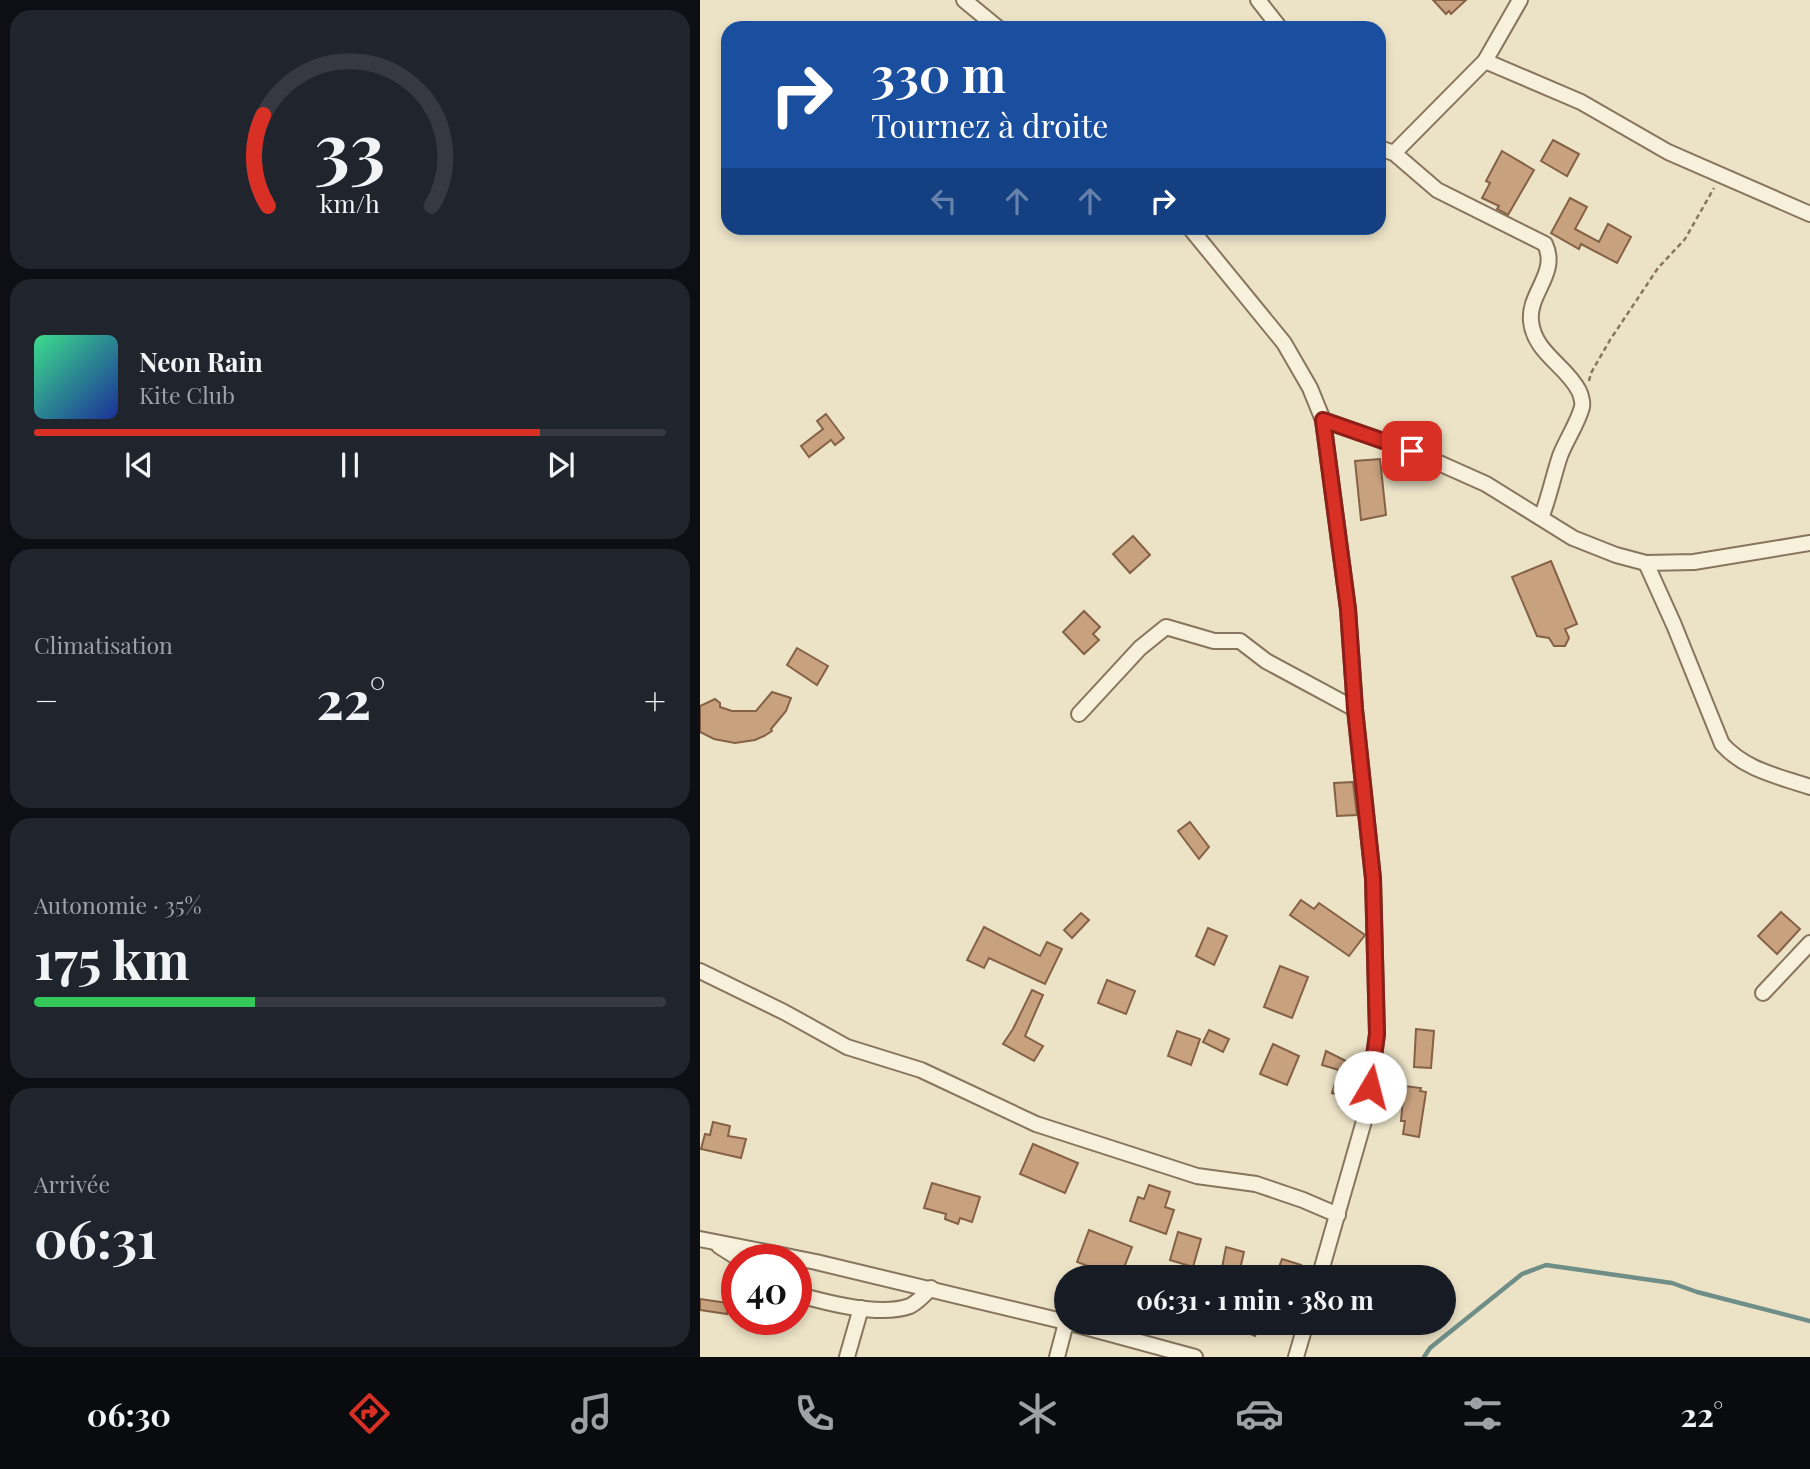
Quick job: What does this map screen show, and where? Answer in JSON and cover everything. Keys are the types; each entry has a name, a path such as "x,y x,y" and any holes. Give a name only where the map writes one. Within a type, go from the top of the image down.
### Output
{"street":[{"path":"964,0 990,21"},
{"path":"1258,0 1274,21"},
{"path":"1394,153 1485,61 1520,0"},
{"path":"1485,61 1581,103 1668,152 1722,177 1809,211"},
{"path":"1386,150 1394,153 1437,190 1545,244 1549,253 1549,268 1531,317 1533,331 1546,354 1580,392 1583,405 1558,461 1541,518"},
{"path":"1196,235 1284,343 1310,388 1323,420 1348,609 1355,709 1373,878 1377,1034 1366,1114 1323,1265"},
{"path":"1323,420 1423,456 1486,484 1573,538 1616,555 1646,563 1694,562 1810,543"},
{"path":"1646,563 1722,744 1733,757 1749,766 1810,787"},
{"path":"1079,714 1140,648 1166,627 1214,641 1240,641 1266,661 1355,709"},
{"path":"1763,993 1810,943"},
{"path":"700,971 784,1012 847,1047 921,1070 1036,1124 1197,1176 1256,1184 1338,1215"},
{"path":"705,1240 721,1249"},
{"path":"705,1240 931,1288 1054,1320"},
{"path":"812,1297 861,1308 891,1311 913,1305 931,1288"},
{"path":"847,1357 861,1308"},
{"path":"1057,1357 1063,1335"},
{"path":"1112,1335 1195,1357"},
{"path":"1296,1357 1302,1335"}],"path":[{"path":"1583,405 1591,373 1610,341 1658,268 1685,239 1722,177"}],"building":[{"path":"1433,0 1466,0 1451,14 1449,11 1446,14"},
{"path":"1553,140 1579,154 1567,176 1541,161"},
{"path":"1502,151 1534,170 1508,215 1497,209 1499,206 1482,198 1490,183 1486,181"},
{"path":"1570,198 1587,207 1575,229 1599,242 1608,224 1631,237 1617,263 1581,244 1579,249 1551,233"},
{"path":"826,414 844,438 835,445 831,440 809,457 801,446 823,429 817,421"},
{"path":"1380,459 1386,515 1361,520 1355,461"},
{"path":"1133,536 1150,555 1130,573 1113,554"},
{"path":"1551,561 1577,624 1565,629 1569,638 1565,646 1554,646 1549,638 1537,636 1512,577"},
{"path":"1084,611 1100,627 1093,634 1099,640 1084,654 1063,632"},
{"path":"797,648 828,666 817,685 787,665"},
{"path":"772,692 791,698 786,711 772,731 764,736 735,743 714,739 700,732 700,706 715,699 720,703 720,707 732,711 756,711"},
{"path":"1353,782 1357,815 1337,816 1334,783"},
{"path":"1190,822 1209,847 1199,859 1178,831"},
{"path":"1301,900 1314,909 1319,903 1365,935 1349,956 1290,915"},
{"path":"1781,912 1800,929 1777,954 1758,936"},
{"path":"1081,913 1089,920 1072,938 1064,930"},
{"path":"984,927 1040,956 1047,942 1062,949 1045,984 989,958 984,968 967,960"},
{"path":"1208,928 1227,936 1214,965 1196,956"},
{"path":"1280,966 1308,977 1292,1018 1264,1007"},
{"path":"1107,980 1135,991 1126,1014 1098,1003"},
{"path":"1032,990 1043,995 1025,1036 1043,1046 1034,1061 1003,1044"},
{"path":"1416,1029 1434,1031 1431,1068 1414,1067"},
{"path":"1209,1030 1229,1039 1223,1052 1203,1042"},
{"path":"1177,1031 1200,1039 1191,1065 1168,1056"},
{"path":"1273,1044 1299,1056 1287,1085 1260,1074"},
{"path":"1326,1051 1352,1064 1343,1096 1332,1093 1339,1070 1322,1065"},
{"path":"1404,1086 1421,1088 1420,1091 1426,1092 1419,1137 1403,1134 1405,1121 1401,1121"},
{"path":"713,1122 730,1126 728,1136 746,1139 741,1158 701,1149 705,1134 710,1135"},
{"path":"1033,1144 1078,1163 1065,1193 1020,1174"},
{"path":"932,1183 980,1197 972,1222 960,1218 958,1224 945,1219 946,1214 924,1208"},
{"path":"1149,1185 1170,1192 1165,1207 1174,1210 1166,1234 1130,1221 1138,1197 1144,1199"},
{"path":"1089,1230 1132,1247 1125,1265 1085,1265 1077,1262"},
{"path":"1178,1232 1201,1239 1194,1265 1170,1260"},
{"path":"1226,1247 1244,1252 1241,1265 1223,1265"},
{"path":"1282,1259 1301,1265 1280,1265"},
{"path":"700,1299 721,1302 721,1313 700,1310"}],"waterway":[{"path":"1424,1357 1430,1348 1522,1274 1546,1265 1672,1283 1810,1321"}],"route":[{"path":"1370,1087 1377,1034 1373,878 1355,709 1348,609 1323,420 1412,451"}]}
